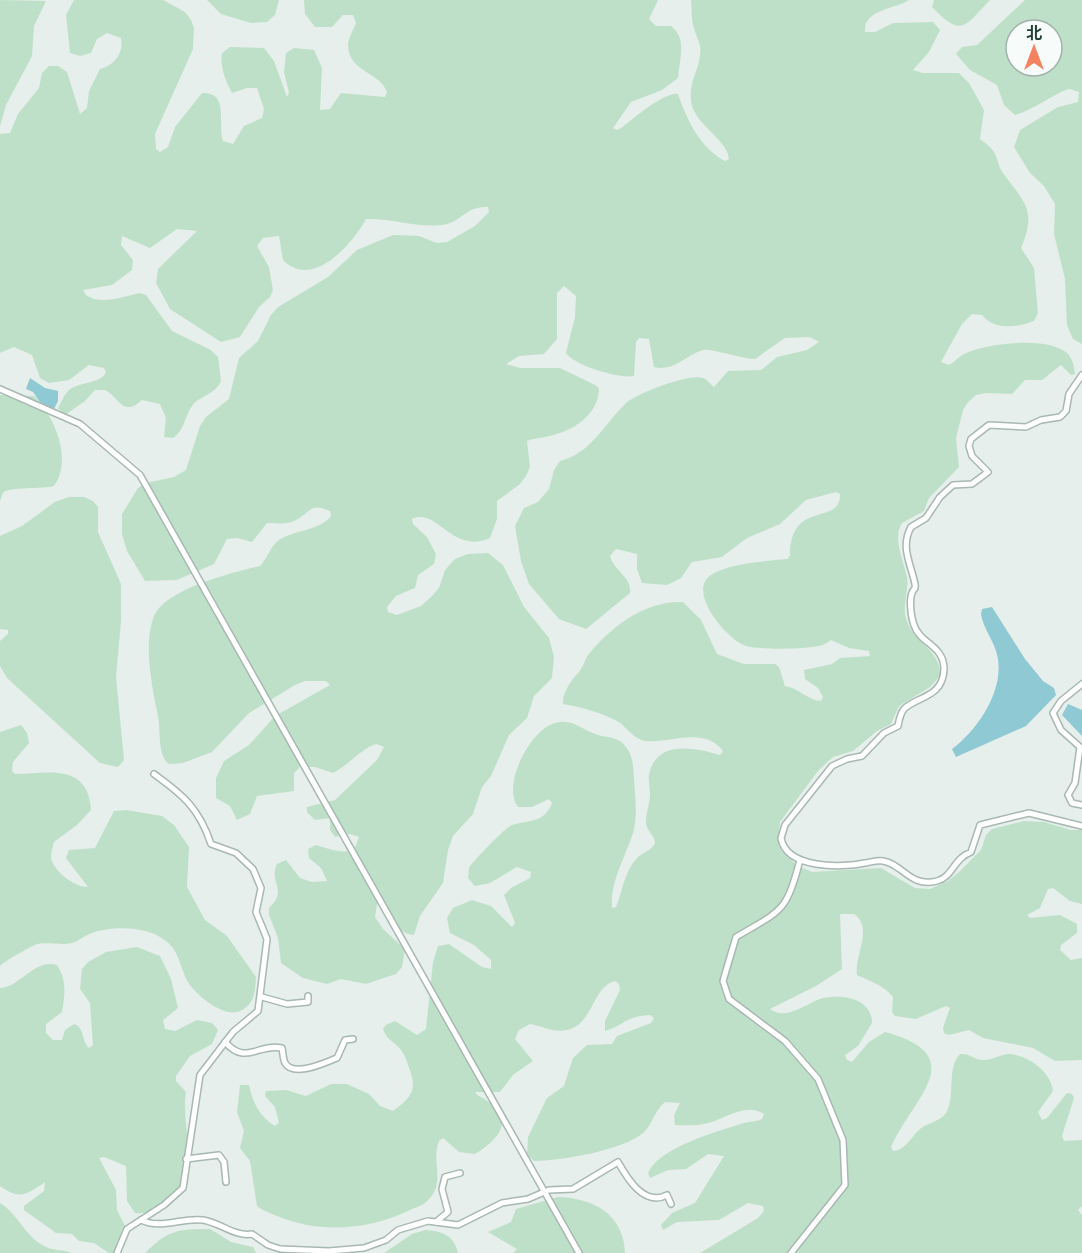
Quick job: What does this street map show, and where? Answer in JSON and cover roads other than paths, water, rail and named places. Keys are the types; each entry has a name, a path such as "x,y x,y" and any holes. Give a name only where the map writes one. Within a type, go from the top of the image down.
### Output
{"street":[{"path":"1082,375 1069,394 1066,411 1059,417 1041,420 1026,427 989,425 971,439 969,446 972,456 988,472 972,484 953,485 940,497 926,518 911,527 905,544 915,584 911,599 914,625 917,632 940,652 943,661 943,676 930,695 902,711 895,729 884,733 862,756 847,759 832,766 814,786 782,832 784,848 800,860 826,865 887,861 909,878 937,881 947,875 959,857 971,852 980,825 1029,813 1082,826"},
{"path":"0,389 81,424 140,475 579,1253"},
{"path":"1082,684 1061,701 1053,713 1061,730 1080,747 1075,783 1068,795 1072,803 1082,805"},
{"path":"117,1253 127,1228 183,1188 200,1075 225,1042 258,1011 262,997 267,939 256,912 261,888 253,869 236,853 211,844 204,823 187,798 154,774"},
{"path":"791,1253 845,1185 843,1140 818,1079 784,1041 729,999 723,981 736,938 781,910 792,892 800,860"},
{"path":"262,997 287,1004 308,1002 308,996"},
{"path":"225,1042 234,1052 242,1054 274,1047 282,1048 285,1063 290,1067 309,1069 337,1058 345,1040 352,1040"},
{"path":"186,1159 219,1155 224,1162 226,1182"},
{"path":"141,1220 149,1224 200,1220 217,1224 240,1236 252,1234 268,1245 280,1249 328,1251 364,1248 386,1240 398,1230 428,1221 458,1225 502,1203 514,1203 544,1192 573,1190 618,1162 631,1186 648,1195 662,1198 667,1195 671,1204"},
{"path":"436,1222 448,1212 442,1190 445,1178 460,1173"}],"water":[{"path":"30,378 45,388 58,391 58,401 54,409 44,408 33,392 26,389"},
{"path":"992,607 1025,659 1043,681 1054,688 1056,695 1026,726 956,757 952,749 982,717 995,690 998,662 995,648 981,614 982,609"},
{"path":"1068,704 1082,710 1082,736 1062,715"}]}
